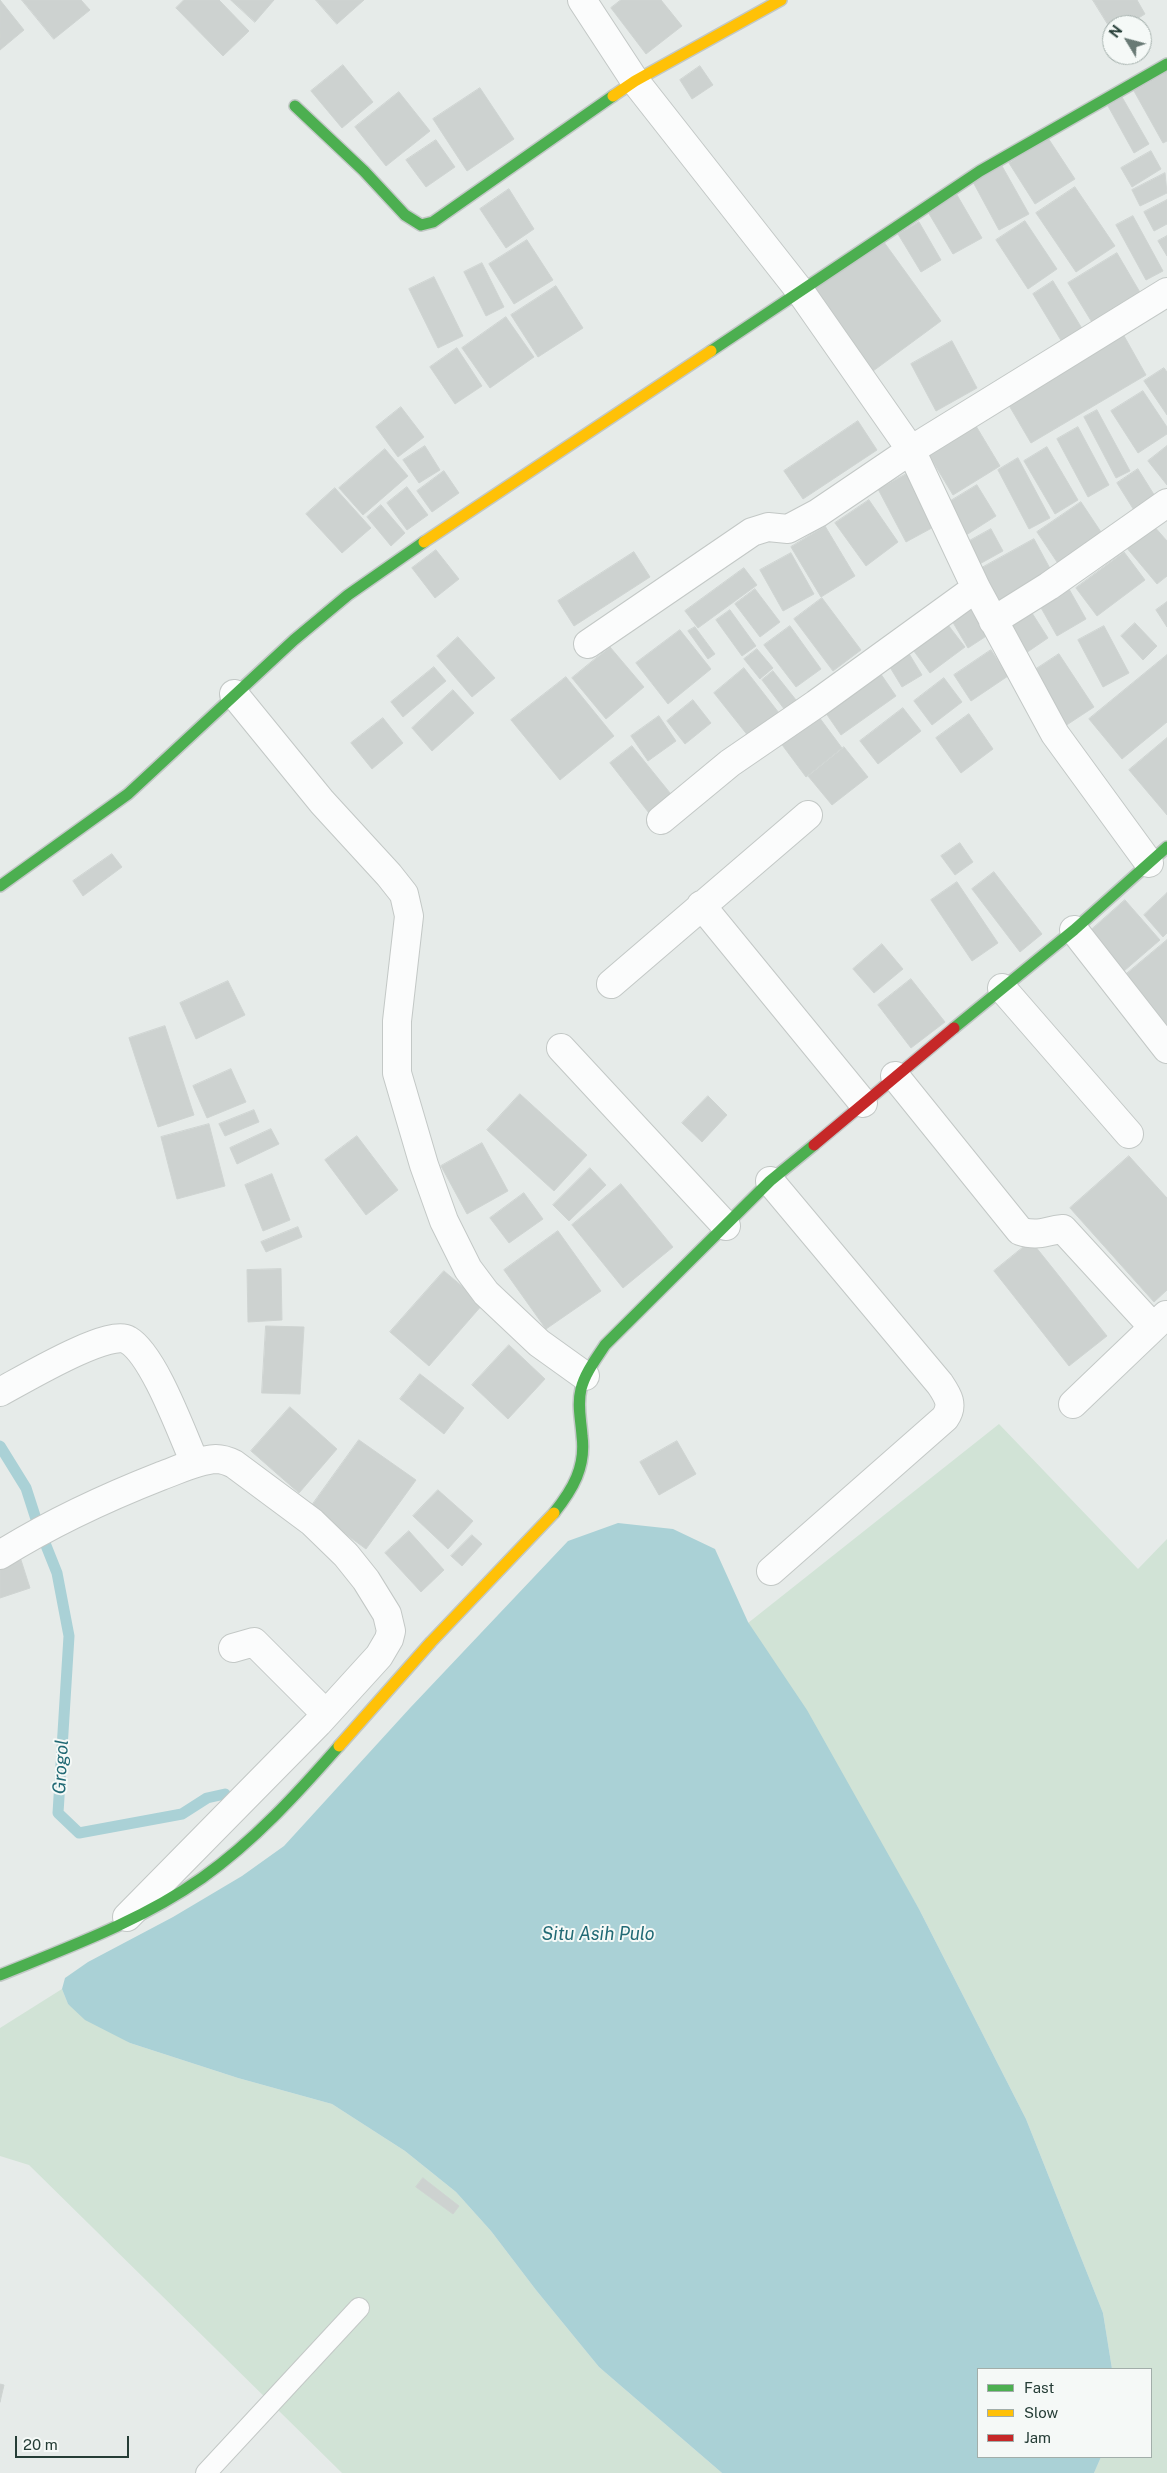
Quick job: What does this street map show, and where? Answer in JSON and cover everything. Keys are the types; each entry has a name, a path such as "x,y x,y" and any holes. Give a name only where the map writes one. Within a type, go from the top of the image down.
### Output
{"street":[{"path":"0,1975 116,1927 177,1894 202,1879 275,1816 413,1660 554,1513 572,1491 583,1460 579,1404 585,1376 605,1346 770,1181 1074,930 1158,855 1055,734 976,588 911,450 800,291 636,81 582,0"},
{"path":"295,106 364,171 405,215 421,225 433,222 636,81 781,0"},
{"path":"0,886 128,794 234,694 341,601 398,560 980,171 1167,64"},
{"path":"588,644 752,532 768,527 788,529 818,513 911,450 1167,292"},
{"path":"993,621 1050,586 1167,503"},
{"path":"661,820 730,763 816,704 976,588"},
{"path":"234,694 322,802 404,894 409,916 397,1021 397,1073 424,1165 444,1221 468,1269 486,1293 540,1343 585,1376"},
{"path":"611,984 808,815"},
{"path":"701,905 863,1103"},
{"path":"1074,930 1167,1049"},
{"path":"1002,988 1129,1134"},
{"path":"561,1048 726,1226"},
{"path":"895,1076 1020,1231 1036,1236 1062,1229 1160,1321 1073,1404"},
{"path":"770,1181 940,1384 950,1400 950,1411 946,1418 771,1572"},
{"path":"0,1392 97,1342 116,1337 128,1339 146,1358 195,1463"},
{"path":"0,1555 35,1533 106,1498 195,1463 215,1459 234,1464 312,1522 346,1555 366,1580 387,1614 391,1631 390,1639 379,1656 326,1714 189,1856 116,1927"},
{"path":"233,1648 254,1642 326,1714"}],"lane":[{"path":"206,2473 359,2308"}],"green space":[{"path":"999,1424 1138,1569 1167,1539 1167,2473 1094,2473 1101,2458 1152,2458 1152,2368 1112,2368 1103,2313 1026,2119 919,1909 748,1623"},
{"path":"62,1989 68,2004 130,2043 238,2078 332,2104 405,2151 456,2192 491,2231 599,2367 722,2473 342,2473 29,2165 0,2156 0,2028"}],"water":[{"name":"Situ Asih Pulo","path":"618,1523 673,1529 715,1549 748,1622 807,1710 919,1909 1026,2119 1103,2313 1112,2368 977,2368 977,2458 1101,2458 1094,2473 722,2473 599,2367 491,2231 456,2192 405,2151 332,2104 238,2078 130,2043 85,2020 68,2004 62,1989 65,1978 88,1962 173,1917 242,1876 284,1846 410,1708 568,1541"}],"building":[{"path":"0,0 24,30 0,50"},
{"path":"22,0 81,0 90,10 54,39"},
{"path":"184,0 219,0 249,31 223,56 176,8"},
{"path":"231,0 274,0 255,22"},
{"path":"316,0 364,0 337,24"},
{"path":"621,0 661,0 682,26 646,54 611,8"},
{"path":"1093,0 1137,0 1145,14 1143,15 1102,15"},
{"path":"343,65 373,102 342,128 311,91"},
{"path":"700,66 713,85 692,99 680,80"},
{"path":"1167,72 1167,141 1163,143 1134,91"},
{"path":"480,88 514,139 467,171 433,119"},
{"path":"399,92 430,131 386,166 355,127"},
{"path":"1122,97 1149,144 1134,153 1108,106"},
{"path":"1048,138 1075,179 1035,204 1009,163"},
{"path":"436,140 455,167 426,187 406,160"},
{"path":"1151,151 1161,169 1132,187 1121,168"},
{"path":"1002,166 1029,214 999,230 973,182"},
{"path":"1165,173 1167,193 1140,206 1132,190"},
{"path":"1075,187 1115,246 1076,272 1036,213"},
{"path":"509,189 534,229 506,248 480,209"},
{"path":"957,195 982,238 953,254 928,212"},
{"path":"1167,200 1167,224 1154,231 1144,212"},
{"path":"1133,216 1163,271 1146,280 1116,225"},
{"path":"1025,221 1057,269 1028,289 996,240"},
{"path":"919,222 941,260 921,272 898,234"},
{"path":"1167,236 1167,256 1158,241"},
{"path":"881,238 941,321 869,374 809,291"},
{"path":"527,240 553,280 514,304 489,264"},
{"path":"1117,253 1141,294 1093,324 1068,283"},
{"path":"482,263 504,307 486,316 464,272"},
{"path":"434,277 463,336 438,348 409,289"},
{"path":"1053,281 1086,335 1065,347 1033,294"},
{"path":"556,286 583,328 538,357 511,315"},
{"path":"506,317 534,357 490,388 462,348"},
{"path":"1123,334 1146,375 1031,443 1007,402"},
{"path":"952,341 977,388 936,411 911,364"},
{"path":"457,348 482,386 455,404 430,367"},
{"path":"1164,368 1167,372 1167,415 1144,381"},
{"path":"1143,391 1167,427 1167,434 1138,453 1111,411"},
{"path":"401,407 424,437 398,457 376,427"},
{"path":"1097,410 1130,471 1116,478 1084,417"},
{"path":"858,421 877,450 803,499 784,471"},
{"path":"976,426 1000,466 953,495 929,455"},
{"path":"1078,427 1109,485 1088,497 1057,439"},
{"path":"425,446 440,470 419,483 403,460"},
{"path":"1167,446 1167,485 1148,461"},
{"path":"1047,447 1078,500 1055,514 1024,461"},
{"path":"385,449 408,476 363,515 339,488"},
{"path":"1018,458 1050,518 1029,529 998,470"},
{"path":"1138,469 1158,501 1137,515 1117,483"},
{"path":"914,470 941,523 906,542 878,489"},
{"path":"444,471 459,493 432,512 417,491"},
{"path":"977,485 996,516 963,537 944,505"},
{"path":"407,487 428,515 407,530 387,503"},
{"path":"335,488 371,528 342,553 306,514"},
{"path":"869,500 898,542 866,566 835,523"},
{"path":"1081,502 1103,535 1059,565 1037,532"},
{"path":"381,505 405,533 391,546 367,517"},
{"path":"1153,525 1167,541 1167,576 1157,584 1126,547"},
{"path":"825,526 855,576 821,597 791,547"},
{"path":"991,529 1003,551 976,566 964,544"},
{"path":"1034,539 1053,574 997,606 978,570"},
{"path":"436,550 459,579 435,598 412,568"},
{"path":"634,552 650,577 574,626 558,601"},
{"path":"1124,552 1145,580 1097,616 1076,588"},
{"path":"791,553 814,594 783,611 760,570"},
{"path":"744,568 757,585 698,628 685,611"},
{"path":"755,589 780,622 760,637 735,604"},
{"path":"1069,589 1086,619 1057,636 1040,606"},
{"path":"973,597 994,631 968,648 948,614"},
{"path":"822,598 861,650 833,671 794,619"},
{"path":"1167,602 1167,627 1156,610"},
{"path":"730,610 756,646 742,656 716,620"},
{"path":"1032,613 1048,638 1026,653 1009,628"},
{"path":"942,617 965,647 930,673 908,643"},
{"path":"1135,623 1157,646 1143,660 1121,636"},
{"path":"790,626 821,669 796,687 764,645"},
{"path":"1104,626 1129,673 1103,687 1078,640"},
{"path":"695,627 715,654 708,659 688,631"},
{"path":"680,630 711,669 668,704 636,663"},
{"path":"458,637 495,678 472,697 437,656"},
{"path":"610,647 644,687 606,719 572,678"},
{"path":"905,647 922,675 902,687 885,659"},
{"path":"757,649 773,668 760,679 744,659"},
{"path":"991,650 1008,676 971,701 954,675"},
{"path":"1059,654 1094,707 1059,730 1024,677"},
{"path":"1167,655 1167,722 1122,759 1089,719"},
{"path":"434,667 446,681 403,717 391,702"},
{"path":"876,667 896,696 841,735 821,706"},
{"path":"744,668 779,713 749,737 714,693"},
{"path":"773,671 800,705 788,714 762,680"},
{"path":"566,677 614,736 560,780 511,720"},
{"path":"944,678 962,702 932,725 914,701"},
{"path":"453,690 474,713 432,751 412,728"},
{"path":"693,700 711,723 685,744 667,721"},
{"path":"903,708 921,731 878,764 860,741"},
{"path":"816,713 842,748 806,777 780,742"},
{"path":"969,714 993,749 961,773 936,738"},
{"path":"659,716 676,741 648,761 631,736"},
{"path":"383,718 403,743 372,769 351,743"},
{"path":"1167,738 1167,815 1129,770"},
{"path":"632,746 679,804 656,822 610,763"},
{"path":"844,747 868,777 832,805 808,776"},
{"path":"960,843 973,862 955,875 941,856"},
{"path":"112,854 122,867 83,896 73,881"},
{"path":"994,872 1042,934 1020,952 972,889"},
{"path":"957,882 998,943 972,961 931,900"},
{"path":"1167,893 1167,933 1163,937 1144,915"},
{"path":"1125,900 1160,940 1124,971 1090,931"},
{"path":"1167,940 1167,1027 1124,976"},
{"path":"882,944 903,969 874,993 853,969"},
{"path":"911,979 945,1022 911,1048 878,1005"},
{"path":"228,981 245,1015 196,1039 180,1003"},
{"path":"165,1026 194,1115 158,1127 129,1038"},
{"path":"231,1069 246,1102 207,1118 193,1086"},
{"path":"520,1094 587,1155 554,1191 487,1130"},
{"path":"708,1096 727,1115 702,1142 682,1123"},
{"path":"254,1110 259,1122 225,1136 219,1124"},
{"path":"209,1124 225,1186 177,1199 161,1137"},
{"path":"271,1129 279,1144 237,1164 230,1148"},
{"path":"357,1136 398,1190 366,1215 325,1160"},
{"path":"482,1143 508,1191 467,1214 441,1166"},
{"path":"1129,1156 1167,1198 1167,1290 1154,1302 1070,1208"},
{"path":"590,1168 606,1185 569,1221 553,1205"},
{"path":"272,1174 290,1220 263,1231 245,1185"},
{"path":"621,1184 673,1247 623,1288 572,1225"},
{"path":"524,1193 543,1219 509,1243 490,1218"},
{"path":"298,1227 302,1237 266,1252 261,1242"},
{"path":"558,1231 601,1291 546,1329 504,1270"},
{"path":"1031,1241 1107,1336 1069,1366 994,1271"},
{"path":"281,1269 282,1320 248,1322 247,1270"},
{"path":"444,1271 483,1304 429,1366 390,1332"},
{"path":"266,1326 304,1327 300,1394 262,1393"},
{"path":"509,1345 545,1379 508,1419 472,1385"},
{"path":"420,1374 464,1408 444,1434 400,1399"},
{"path":"290,1407 337,1449 299,1493 251,1451"},
{"path":"359,1440 416,1480 366,1549 310,1508"},
{"path":"677,1441 696,1474 659,1495 640,1462"},
{"path":"438,1490 473,1521 448,1549 413,1516"},
{"path":"409,1531 444,1570 421,1592 385,1553"},
{"path":"472,1535 482,1544 462,1566 451,1556"},
{"path":"21,1560 30,1588 0,1598 0,1566"},
{"path":"423,2178 459,2206 453,2214 416,2187"},
{"path":"0,2384 4,2385 0,2402"}],"waterway":[{"name":"Grogol","path":"0,1446 26,1488 36,1519"},
{"name":"Grogol","path":"45,1543 57,1573 69,1636 58,1813 79,1833 182,1814 207,1798 225,1794"}],"traffic: fast":[{"path":"711,351 980,171 1167,64"},
{"path":"295,106 364,171 405,215 421,225 433,222 613,96"},
{"path":"0,886 128,794 294,640 348,595 424,542"},
{"path":"954,1028 1074,930 1167,847"},
{"path":"554,1513 567,1495 580,1468 583,1447 579,1407 581,1389 588,1372 605,1345 770,1181 814,1145"},
{"path":"0,1975 129,1920 179,1893 202,1878 257,1833 339,1746"}],"traffic: slow":[{"path":"613,96 635,81 781,0"},
{"path":"424,542 711,351"},
{"path":"339,1746 431,1642 554,1513"}],"traffic: jam":[{"path":"814,1145 954,1028"}]}
